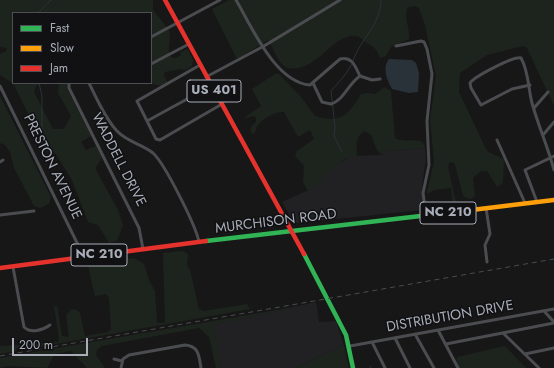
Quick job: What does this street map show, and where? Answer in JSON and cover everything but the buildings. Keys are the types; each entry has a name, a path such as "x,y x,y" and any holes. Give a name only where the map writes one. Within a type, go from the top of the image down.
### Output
{"main road":[{"name":"US 401","path":"165,0 328,298 350,346 353,368"},
{"name":"MURCHISON ROAD","path":"0,268 199,242 554,200"}],"street":[{"path":"152,36 220,0"},
{"path":"236,0 279,68 290,79 304,84 313,83 340,59 344,58 349,58 353,62 360,76 367,80 380,79"},
{"path":"206,77 264,46 340,0"},
{"path":"396,46 421,41 424,42 427,48 432,74 427,120 429,165 423,194 426,215"},
{"path":"152,63 188,44"},
{"path":"530,85 512,89 481,105 471,88 470,83 472,80 518,57 522,60 530,85 534,108 552,157 554,170"},
{"path":"200,65 139,99 137,104 156,139 160,140 222,104"},
{"path":"313,83 322,102 331,104 340,99 352,81 360,76"},
{"name":"WADDELL DRIVE","path":"69,84 69,88 139,228 143,249"},
{"path":"90,84 116,130 124,137 150,151 160,162 193,223 199,242"},
{"name":"PRESTON AVENUE","path":"0,86 84,257"},
{"path":"146,121 211,86"},
{"path":"534,108 548,92"},
{"path":"543,135 554,122"},
{"path":"497,140 525,203"},
{"path":"537,202 525,170 552,157"},
{"path":"486,208 490,234 485,245 487,262"},
{"path":"0,215 34,211"},
{"path":"13,266 24,327 31,331 46,328 50,325"},
{"name":"DISTRIBUTION DRIVE","path":"350,346 554,309"},
{"path":"446,344 554,323 544,311"},
{"path":"438,330 458,368"},
{"path":"503,333 539,368"},
{"path":"415,334 434,368"},
{"path":"395,338 410,368"},
{"path":"372,342 385,368"},
{"path":"121,368 122,361 131,354 188,345 197,350 201,368"},
{"path":"525,354 554,348"},
{"path":"114,359 122,361"}],"shaded area":[{"path":"0,0 153,0 153,10 169,30 169,50 171,57 176,58 181,55 180,52 188,49 193,60 192,66 186,70 180,69 165,72 164,75 168,83 161,86 152,84 152,12 12,12 12,83 0,75 0,54 6,51 7,48 0,47"},
{"path":"229,0 554,0 554,106 527,48 523,46 487,55 460,73 459,92 485,147 488,152 504,159 503,183 497,187 487,171 481,171 473,178 475,196 471,199 466,198 463,195 455,165 453,162 449,163 448,167 456,202 455,207 453,206 451,188 434,190 428,194 427,191 434,162 430,120 436,76 425,25 419,8 414,6 407,8 406,16 409,39 391,47 386,56 380,58 374,47 356,36 348,37 340,41 316,60 307,65 298,68 288,68 285,67 279,60 268,40 237,59 212,9"},
{"path":"389,59 412,60 416,63 419,73 418,92 409,93 392,89 387,78 386,70"},
{"path":"275,74 279,74 301,97 315,116 331,119 343,116 348,112 361,94 375,94 384,87 391,91 395,138 423,142 425,148 388,151 382,155 377,150 371,135 365,131 361,133 358,139 357,156 349,157 336,165 315,187 308,191 303,182 304,166 295,156 297,151 314,139 310,130 298,137 284,112 281,112 263,120 257,126 254,134 251,132 251,127 256,122 256,117 245,117 261,106 252,89"},
{"path":"13,84 39,84 36,86 34,92 53,129 64,129 71,116 58,93 59,84 68,84 67,89 91,136 81,142 86,150 96,146 102,158 96,167 96,170 118,210 123,225 117,241 109,243 98,225 88,222 72,180 55,153 47,152 39,141 36,129"},
{"path":"0,96 51,197 49,204 40,208 34,206 14,168 10,152 5,145 0,143"},
{"path":"425,148 426,160 422,184 422,210 297,223 293,221 282,202 313,188 335,165 352,156 382,155 388,151"},
{"path":"183,251 188,254 187,265 190,270 199,309 204,311 247,304 250,309 0,354 0,346 58,342 59,339 54,306 57,306 62,336 69,337 66,315 72,309 77,310 80,313 85,336 108,332 111,329 109,298 106,294 95,296 88,265 90,261 94,263 134,258 144,264 149,280 155,291 157,323 165,323 163,253"},
{"path":"316,302 319,322 336,321 344,345 295,368 221,368 213,325"},
{"path":"305,305 214,325 221,368 216,368 209,337 199,328 102,346 97,350 96,355 105,368 87,368 71,351 55,354 47,368 8,366 0,368 0,358"},
{"path":"344,345 349,368 295,368"},
{"path":"505,346 526,368 456,368 457,357"}],"waterway":[{"path":"39,12 51,0"},
{"path":"353,61 356,53 378,17 381,0"},
{"path":"342,152 334,136 335,127 331,91 345,75 352,64"},
{"path":"39,84 42,96 42,133"}],"railway":[{"path":"0,356 554,259"}],"traffic: fast":[{"path":"206,241 455,212"},
{"path":"304,254 346,335 353,368"}],"traffic: slow":[{"path":"455,212 554,200"}],"traffic: jam":[{"path":"165,0 304,254"},
{"path":"0,268 206,241"}]}
